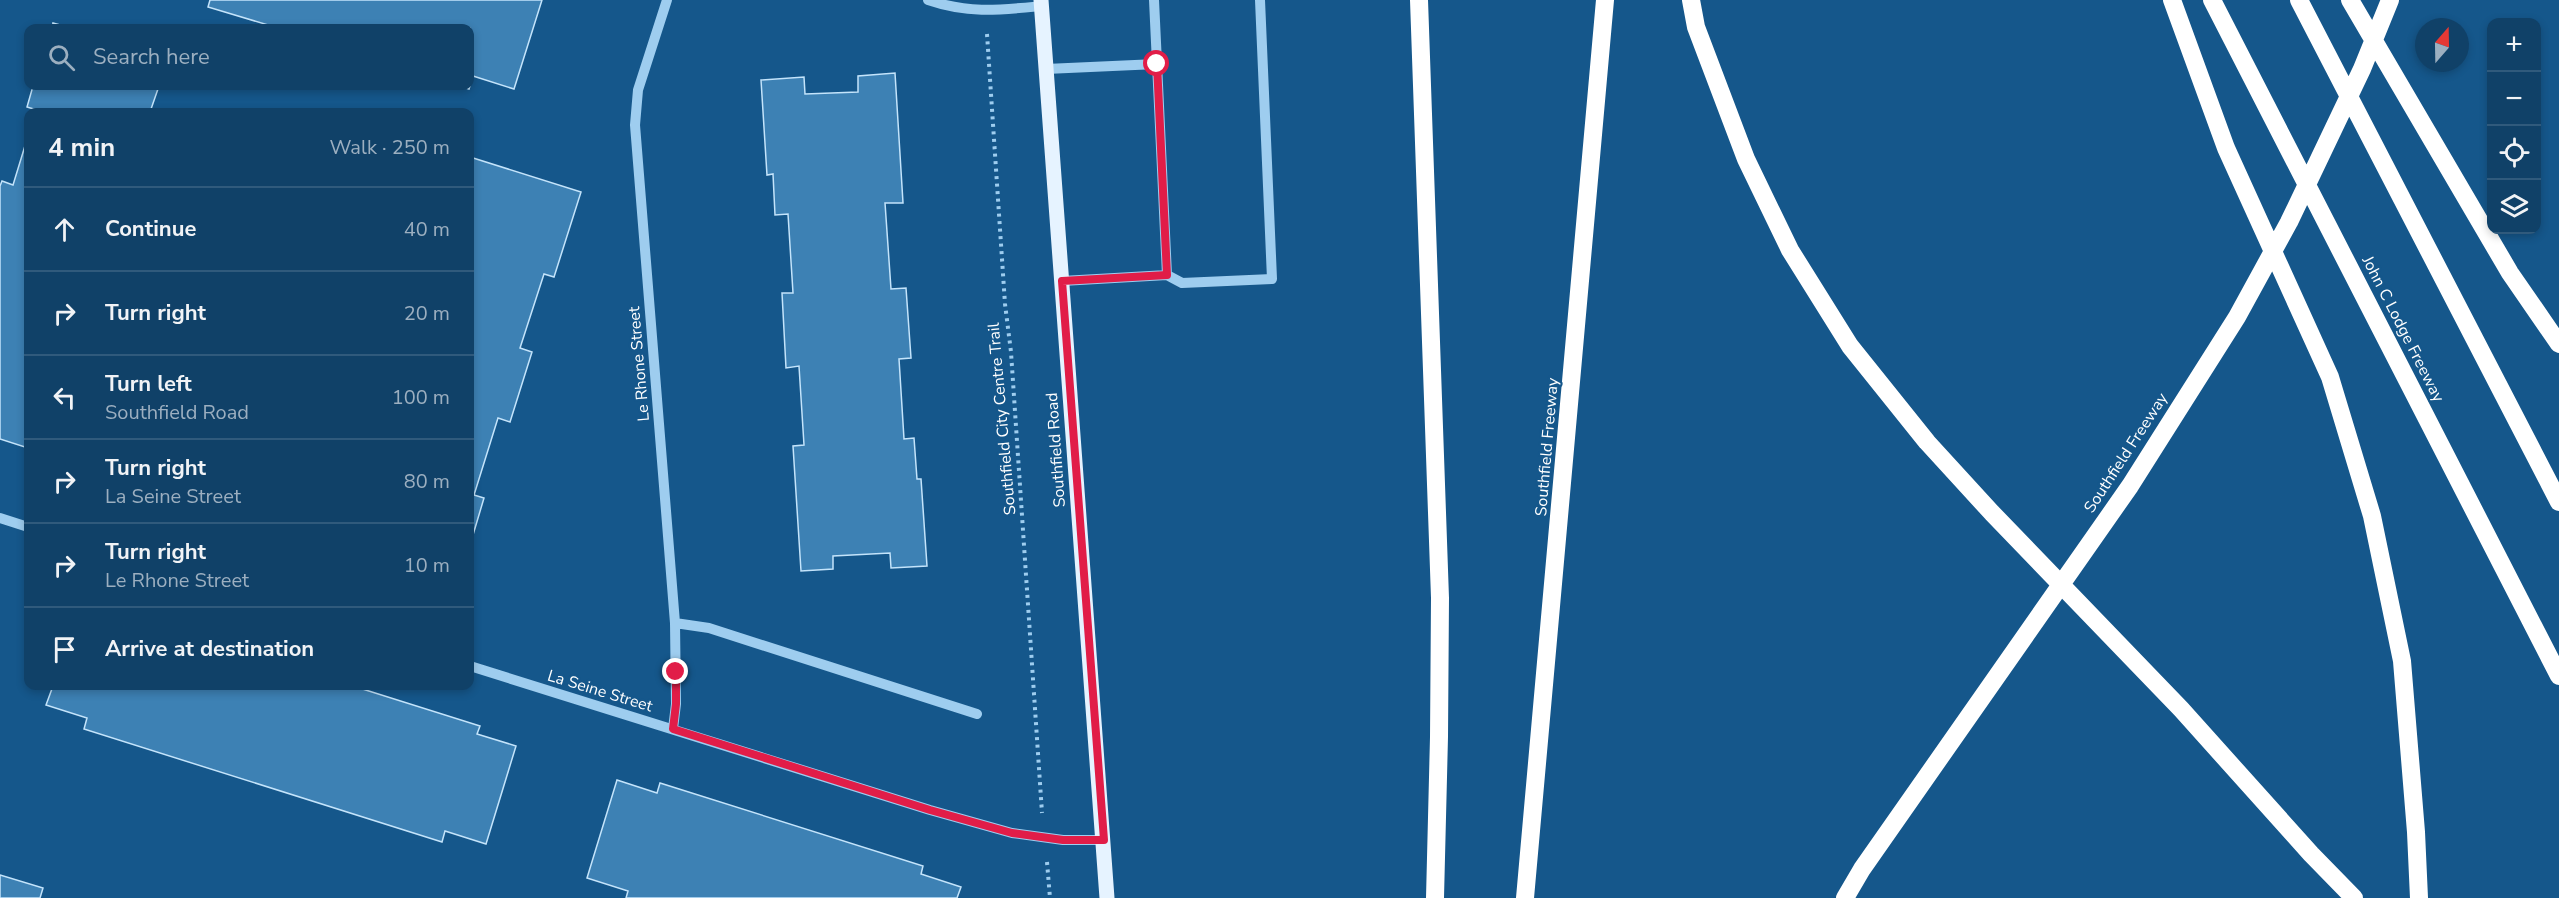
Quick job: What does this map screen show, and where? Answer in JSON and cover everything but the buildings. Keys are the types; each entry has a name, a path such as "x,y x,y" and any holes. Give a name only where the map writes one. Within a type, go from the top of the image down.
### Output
{"highway":[{"path":"1419,0 1440,597 1435,898"},
{"name":"Southfield Freeway","path":"1526,898 1605,0"},
{"path":"1691,0 1696,27 1746,159 1790,250 1850,346 1927,442 2132,658 2354,898"},
{"path":"2172,0 2226,148 2330,377 2372,516 2402,661 2419,898"},
{"name":"John C Lodge Freeway","path":"2212,0 2559,676"},
{"path":"2299,0 2559,502"},
{"path":"2350,0 2510,273 2559,344"},
{"name":"Southfield Freeway","path":"1845,898 1862,869 2130,486 2237,317 2294,213 2362,69 2390,0"}],"main road":[{"name":"Southfield Road","path":"1041,3 1107,898"}],"street":[{"name":"Le Rhone Street","path":"667,0 638,90 635,125 675,623 676,704 673,729"},
{"path":"928,0 968,10 987,11 1041,3"},
{"path":"1154,0 1167,275"},
{"path":"1062,281 1167,275 1182,283 1272,279 1260,0"},
{"path":"1046,69 1157,64"},
{"path":"0,518 24,526"},
{"path":"675,623 709,628 977,714"},
{"name":"La Seine Street","path":"474,667 930,810 1012,833 1063,840 1104,840"}],"path":[{"name":"Southfield City Centre Trail","path":"988,38 1041,797"},
{"path":"1047,870 1050,898"}],"route":[{"path":"676,672 673,729 930,810 1012,833 1063,840 1104,840 1062,281 1167,275 1157,64"}]}
